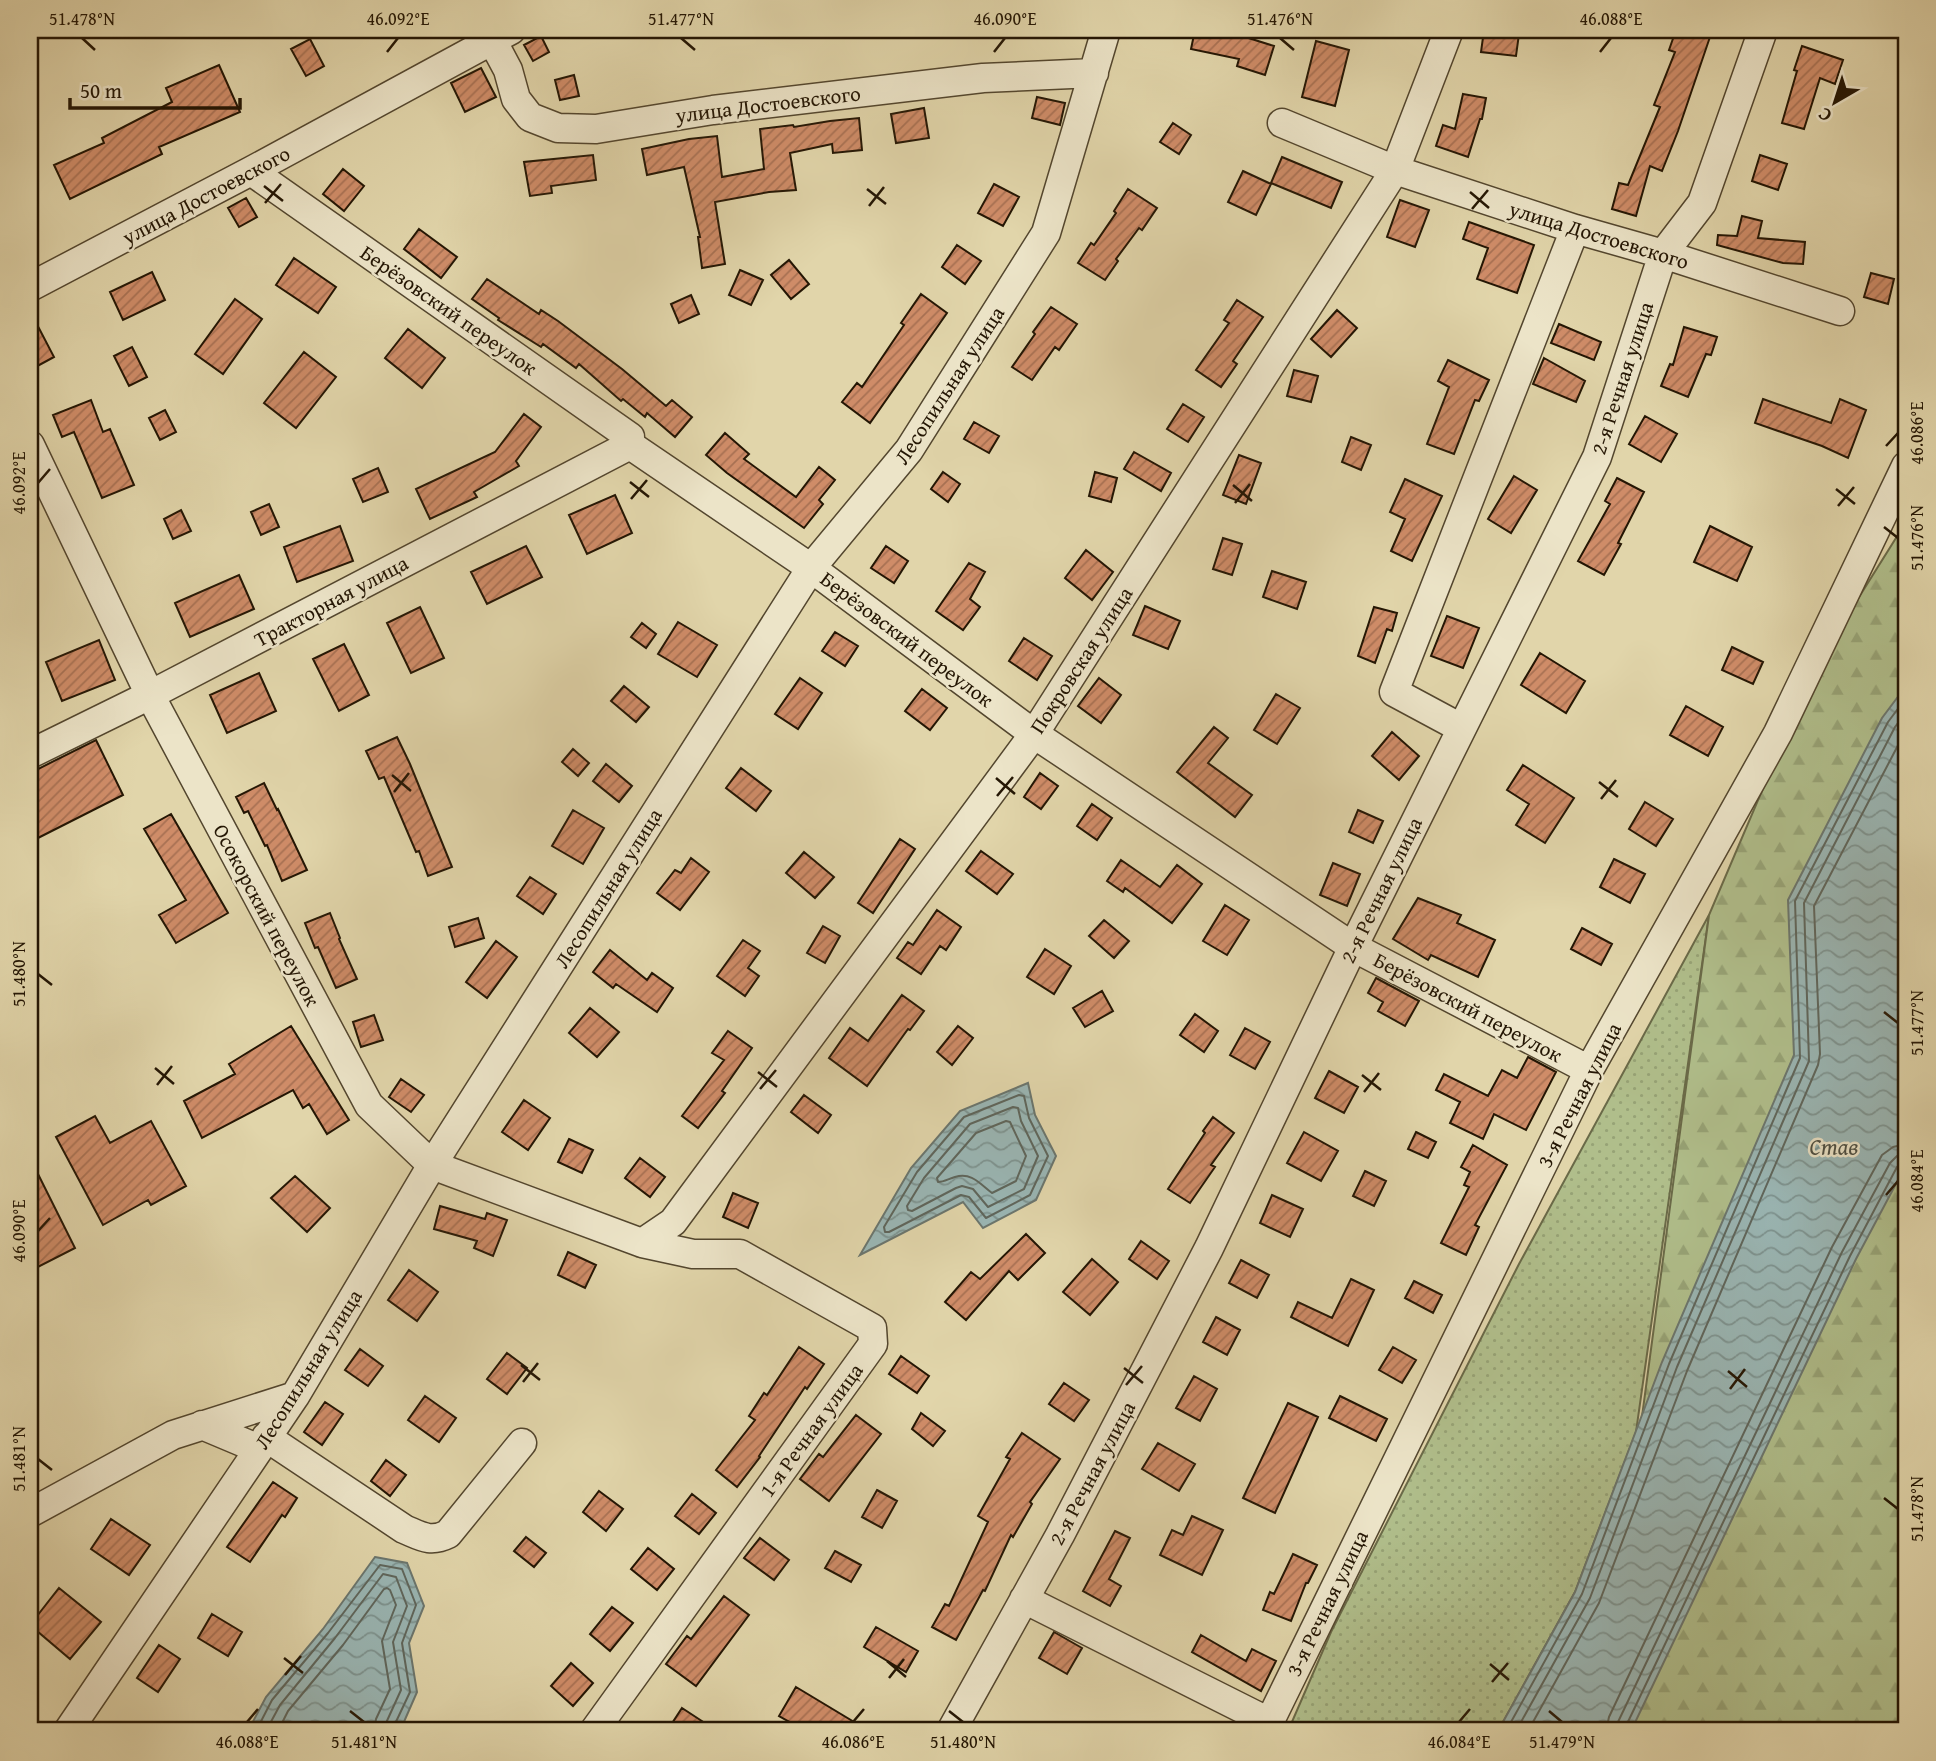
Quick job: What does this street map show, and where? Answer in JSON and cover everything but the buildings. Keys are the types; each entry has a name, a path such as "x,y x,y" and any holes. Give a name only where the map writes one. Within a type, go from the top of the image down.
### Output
{"street":[{"name":"Лесопильная улица","path":"68,1731 295,1396 432,1165 811,568 909,450 1046,233 1106,30"},
{"name":"Покровская улица","path":"642,1243 673,1222 1034,734 1395,170 1449,30"},
{"name":"2-я Речная улица","path":"951,1731 1060,1535 1209,1248 1353,947 1597,457 1663,254 1702,203 1763,30"},
{"name":"улица Достоевского","path":"30,287 501,35 516,99 530,117 558,128 596,130 713,110 983,78 1094,74"},
{"name":"улица Достоевского","path":"1282,123 1395,170 1840,311"},
{"name":"Берёзовский переулок","path":"251,171 630,438 630,445 811,568 1034,734 1353,947 1589,1070"},
{"path":"1461,728 1394,692 1575,229"},
{"name":"Тракторная улица","path":"30,754 150,695 630,445"},
{"name":"Осокорский переулок","path":"30,446 150,695 369,1105 432,1165 642,1243"},
{"name":"3-я Речная улица","path":"1267,1726 1589,1070 1778,733 1906,466"},
{"name":"1-я Речная улица","path":"594,1731 873,1344 872,1328 740,1254 693,1254 642,1243"},
{"path":"30,1513 173,1435 295,1396"},
{"path":"202,1425 262,1443 404,1529 423,1538 438,1539 448,1534 522,1443"},
{"path":"1024,1599 1267,1726"}],"green space":[{"path":"1906,522 1906,1731 1600,1731 1709,915 1814,669"},
{"path":"1709,915 1636,1432 1575,1592 1498,1731 1288,1731 1331,1632 1519,1264"}],"water":[{"name":"Став","path":"1906,686 1906,1165 1856,1259 1631,1731 1498,1731 1575,1592 1662,1362 1794,1055 1788,900 1882,718"},
{"path":"1028,1083 1035,1115 1056,1156 1036,1200 983,1228 963,1202 860,1255 911,1168 960,1111"},
{"path":"375,1557 407,1563 424,1606 409,1643 417,1692 400,1731 248,1731 266,1697 323,1629"}]}
